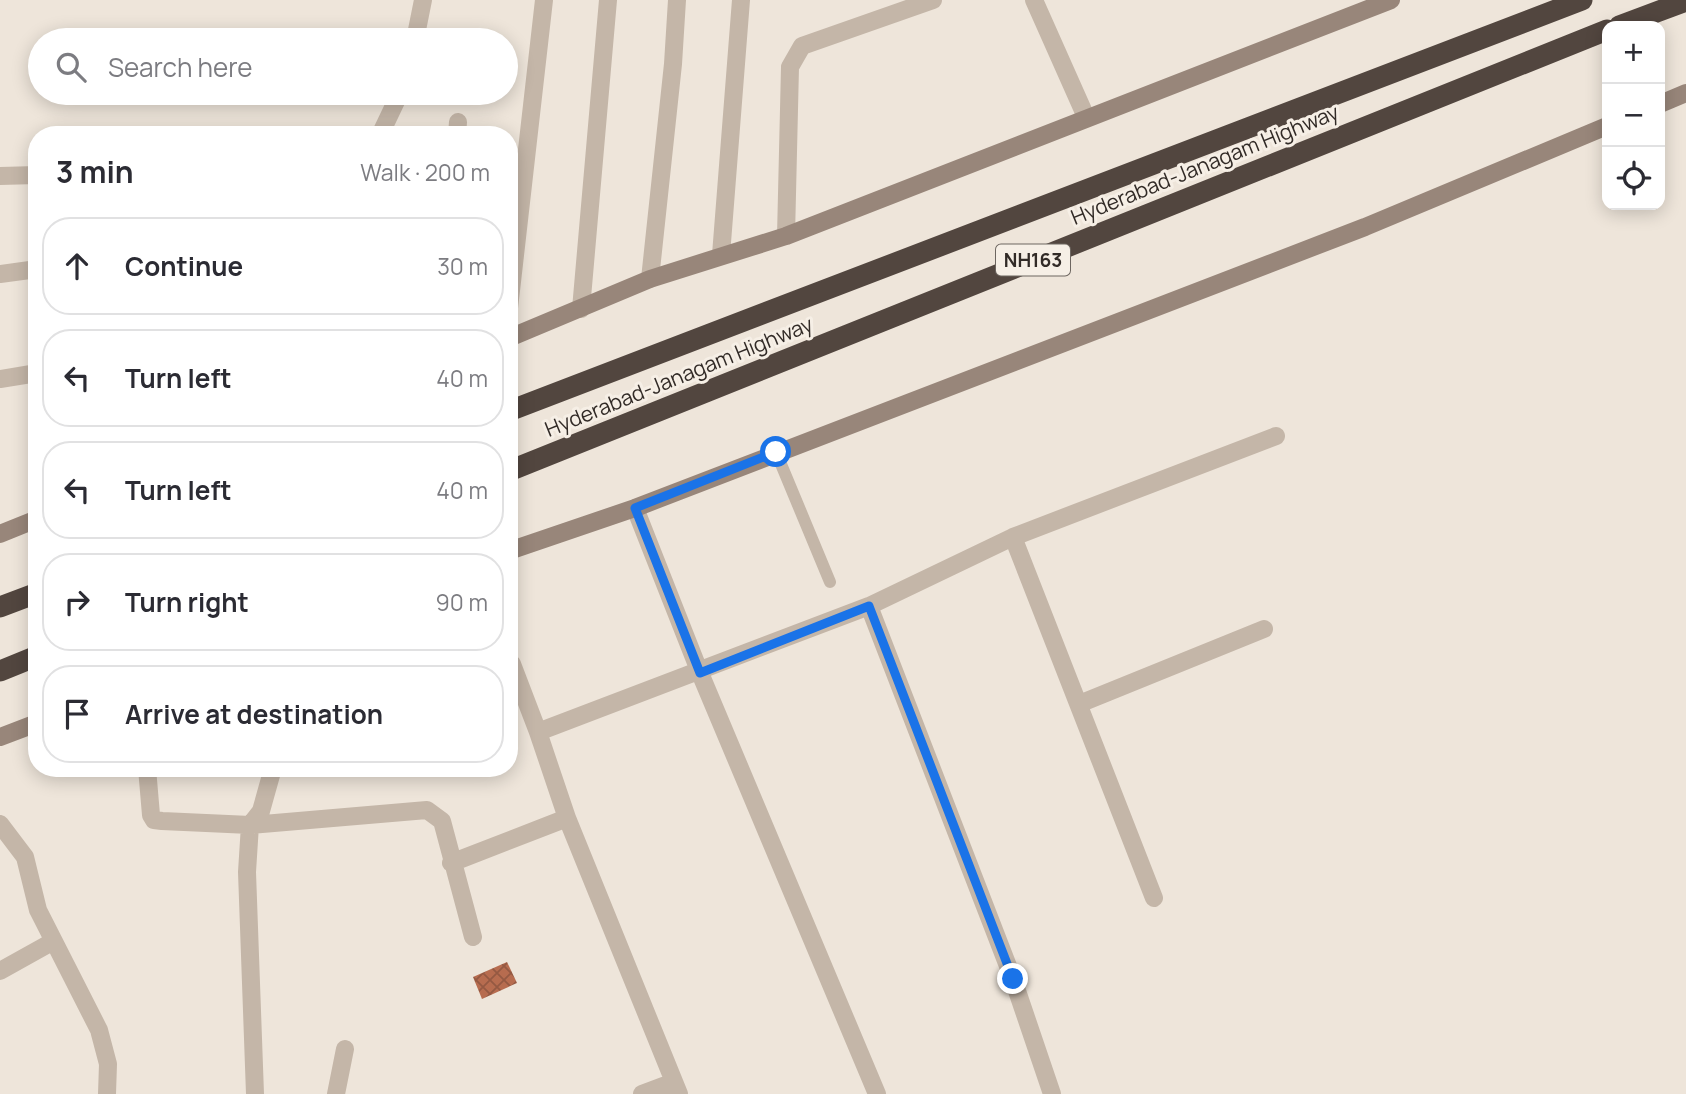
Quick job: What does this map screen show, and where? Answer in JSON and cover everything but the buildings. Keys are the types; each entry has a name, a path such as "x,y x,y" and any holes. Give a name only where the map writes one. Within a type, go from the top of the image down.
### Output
{"highway":[{"name":"Hyderabad-Janagam Highway","path":"518,408 1582,0"},
{"path":"1632,21 1686,1"},
{"name":"Hyderabad-Janagam Highway","path":"518,467 1602,32"},
{"path":"0,607 28,596"},
{"path":"0,671 28,660"}],"street":[{"path":"417,28 423,0"},
{"path":"518,229 544,0"},
{"path":"581,309 608,0"},
{"path":"650,279 673,64 677,0"},
{"path":"721,255 741,0"},
{"path":"786,236 790,67 802,46 933,0"},
{"path":"1034,0 1086,117"},
{"path":"518,334 650,279 786,236 1391,0"},
{"path":"1665,102 1686,93"},
{"path":"384,126 394,105"},
{"path":"518,548 635,508 1365,227 1602,128"},
{"path":"0,176 28,175"},
{"path":"0,274 28,270"},
{"path":"0,379 28,374"},
{"path":"538,732 700,673 869,606 1013,537 1276,436"},
{"path":"635,508 700,673 877,1094"},
{"path":"0,534 28,523"},
{"path":"1013,537 1154,898"},
{"path":"869,606 1013,979 1052,1094"},
{"path":"1079,704 1264,629"},
{"path":"518,680 567,818 676,1088 642,1094"},
{"path":"0,737 28,726"},
{"path":"148,777 154,820 250,825 427,810 442,821 451,863 473,937"},
{"path":"255,1094 247,872 250,825 261,811 271,777"},
{"path":"451,863 567,818"},
{"path":"0,824 25,857 38,910 52,943 99,1030 108,1064 107,1094"},
{"path":"0,971 52,943"},
{"path":"336,1094 345,1049"}],"lane":[{"path":"776,452 830,582"}],"route":[{"path":"776,452 635,508 700,673 869,606 1013,979"}]}
